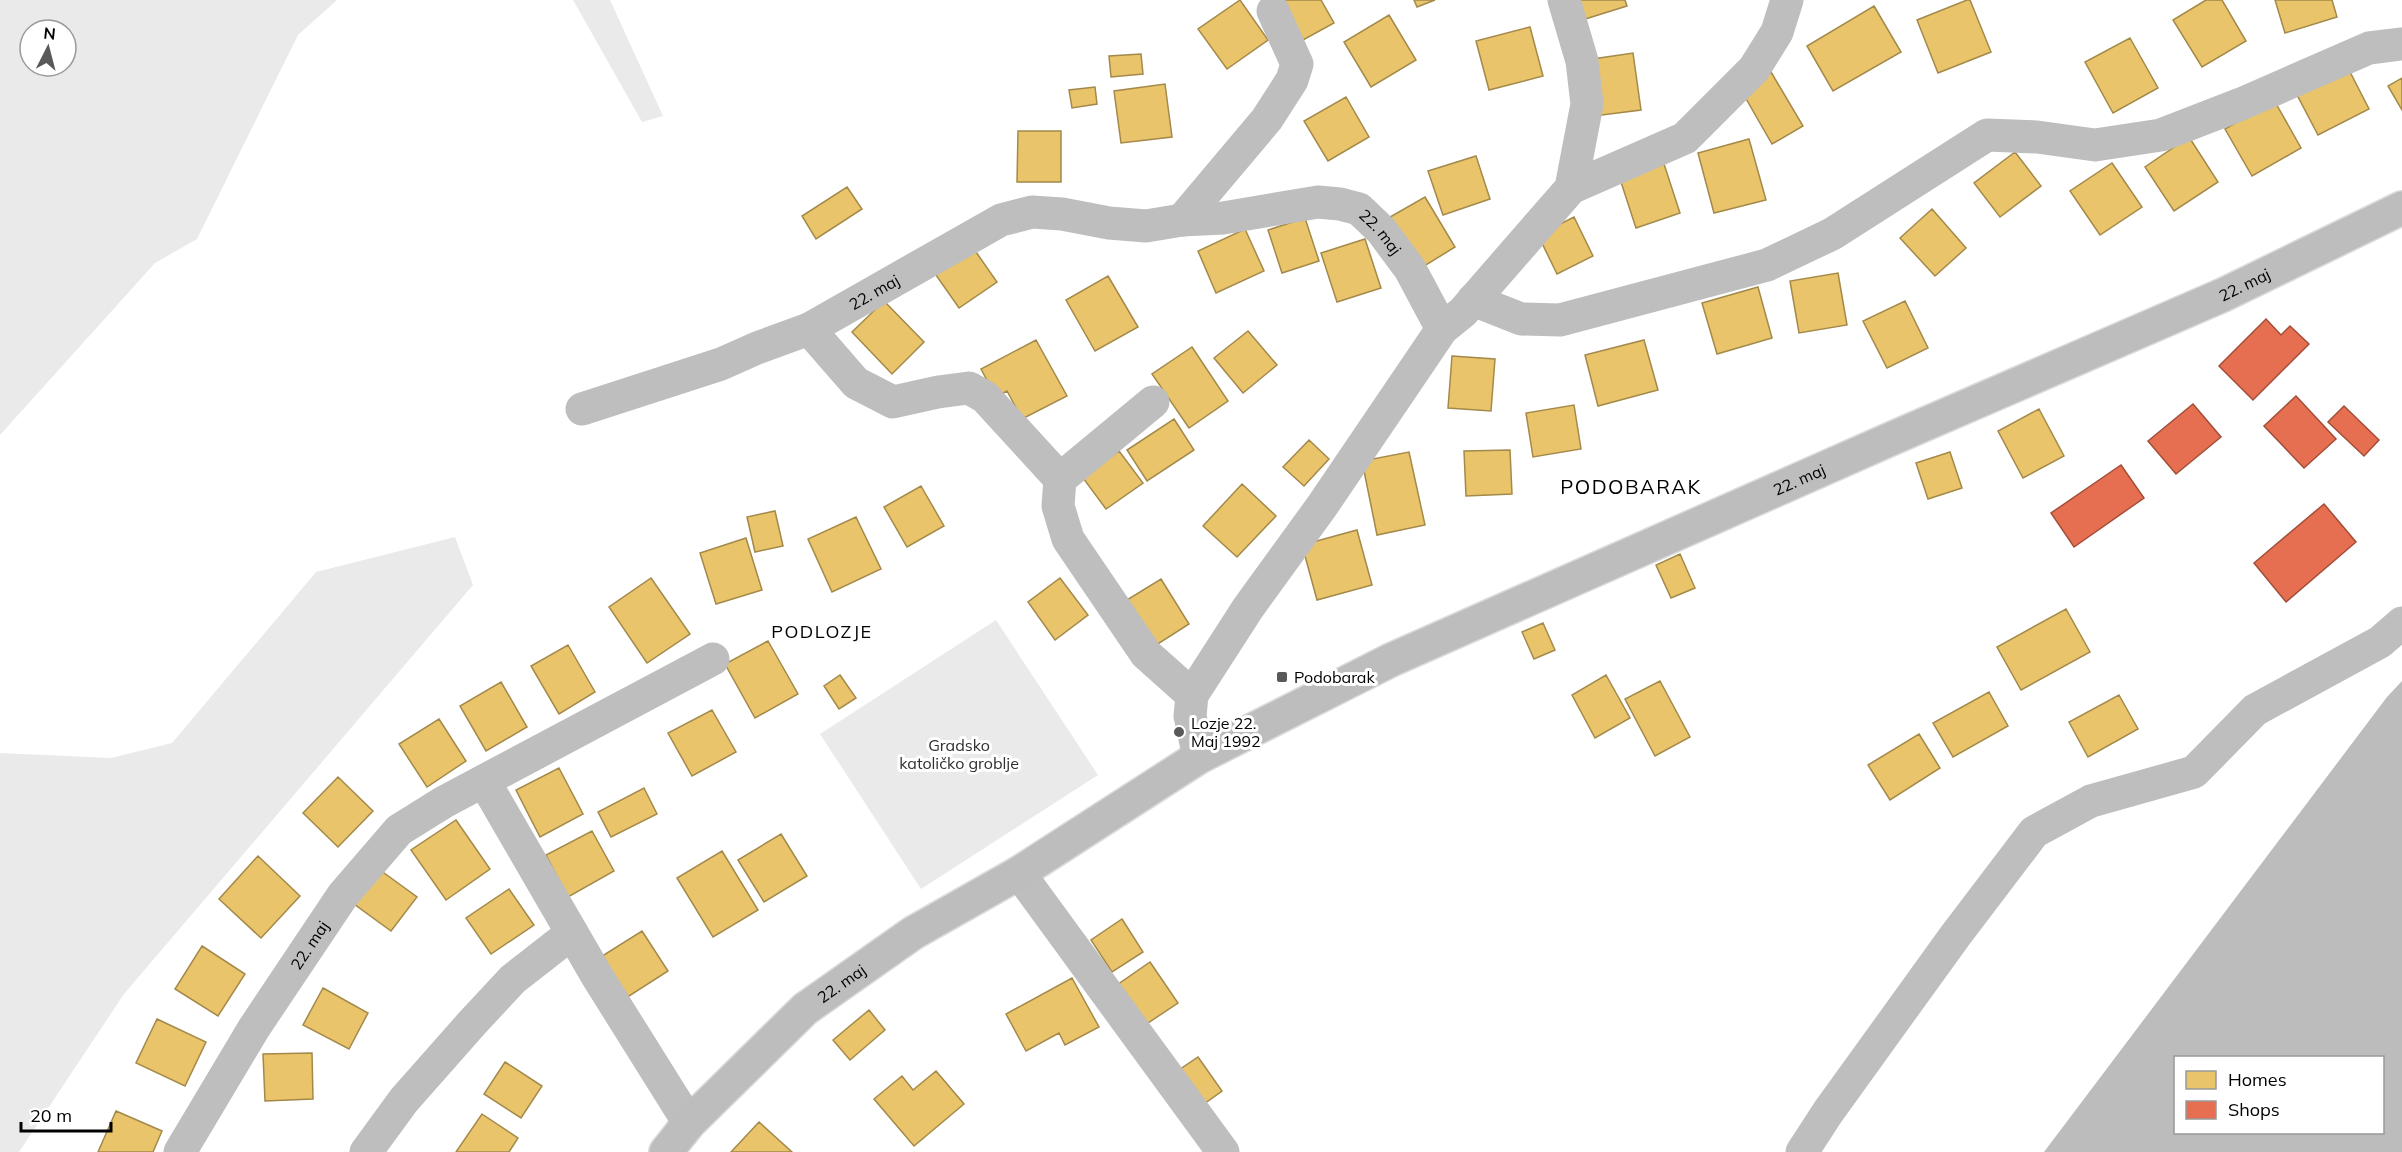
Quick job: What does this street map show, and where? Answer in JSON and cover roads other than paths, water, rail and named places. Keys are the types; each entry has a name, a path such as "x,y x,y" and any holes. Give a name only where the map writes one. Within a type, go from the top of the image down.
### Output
{"main road":[{"name":"22. maj","path":"666,1152 689,1123 805,1009 913,933 1019,873 1199,757 1391,660 2223,295 2402,208"}],"street":[{"path":"1564,0 1581,61 1587,105 1572,188"},
{"path":"1199,757 1190,716 1192,695 1248,608 1322,506 1442,329 1473,300 1572,188 1685,138 1754,69 1777,32 1787,0"},
{"path":"1182,220 1267,120 1292,80 1297,64 1274,11"},
{"path":"1473,300 1521,319 1560,320 1767,265 1832,234 1987,135 2037,137 2095,145 2161,135 2241,104 2369,48 2402,44"},
{"name":"22. maj","path":"582,409 721,364 809,329 1001,220 1032,212 1146,226 1182,220 1223,218 1318,202 1359,209 1381,230 1410,268 1442,329"},
{"path":"809,329 856,382 893,402 969,388 985,397 1060,479"},
{"path":"1153,402 1060,479 1058,506 1068,539 1146,654 1192,695"},
{"path":"1802,1152 1828,1112 1942,954 2034,832 2091,801 2194,772 2255,710 2380,642 2402,623"},
{"name":"22. maj","path":"180,1152 254,1028 343,896 399,830 444,802 714,659"},
{"path":"484,781 572,933 689,1123"},
{"path":"1019,873 1222,1152"},
{"path":"366,1152 404,1100 513,979 572,933"}],"place":[{"name":"Podobarak","path":"1282,677"},
{"name":"Lozje 22. Maj 1992","path":"1179,732"}],"district":[{"name":"PODOBARAK","path":"1631,487"},
{"name":"PODLOZJE","path":"822,632"}],"park label":[{"name":"Gradsko katoličko groblje","path":"959,754"}]}
